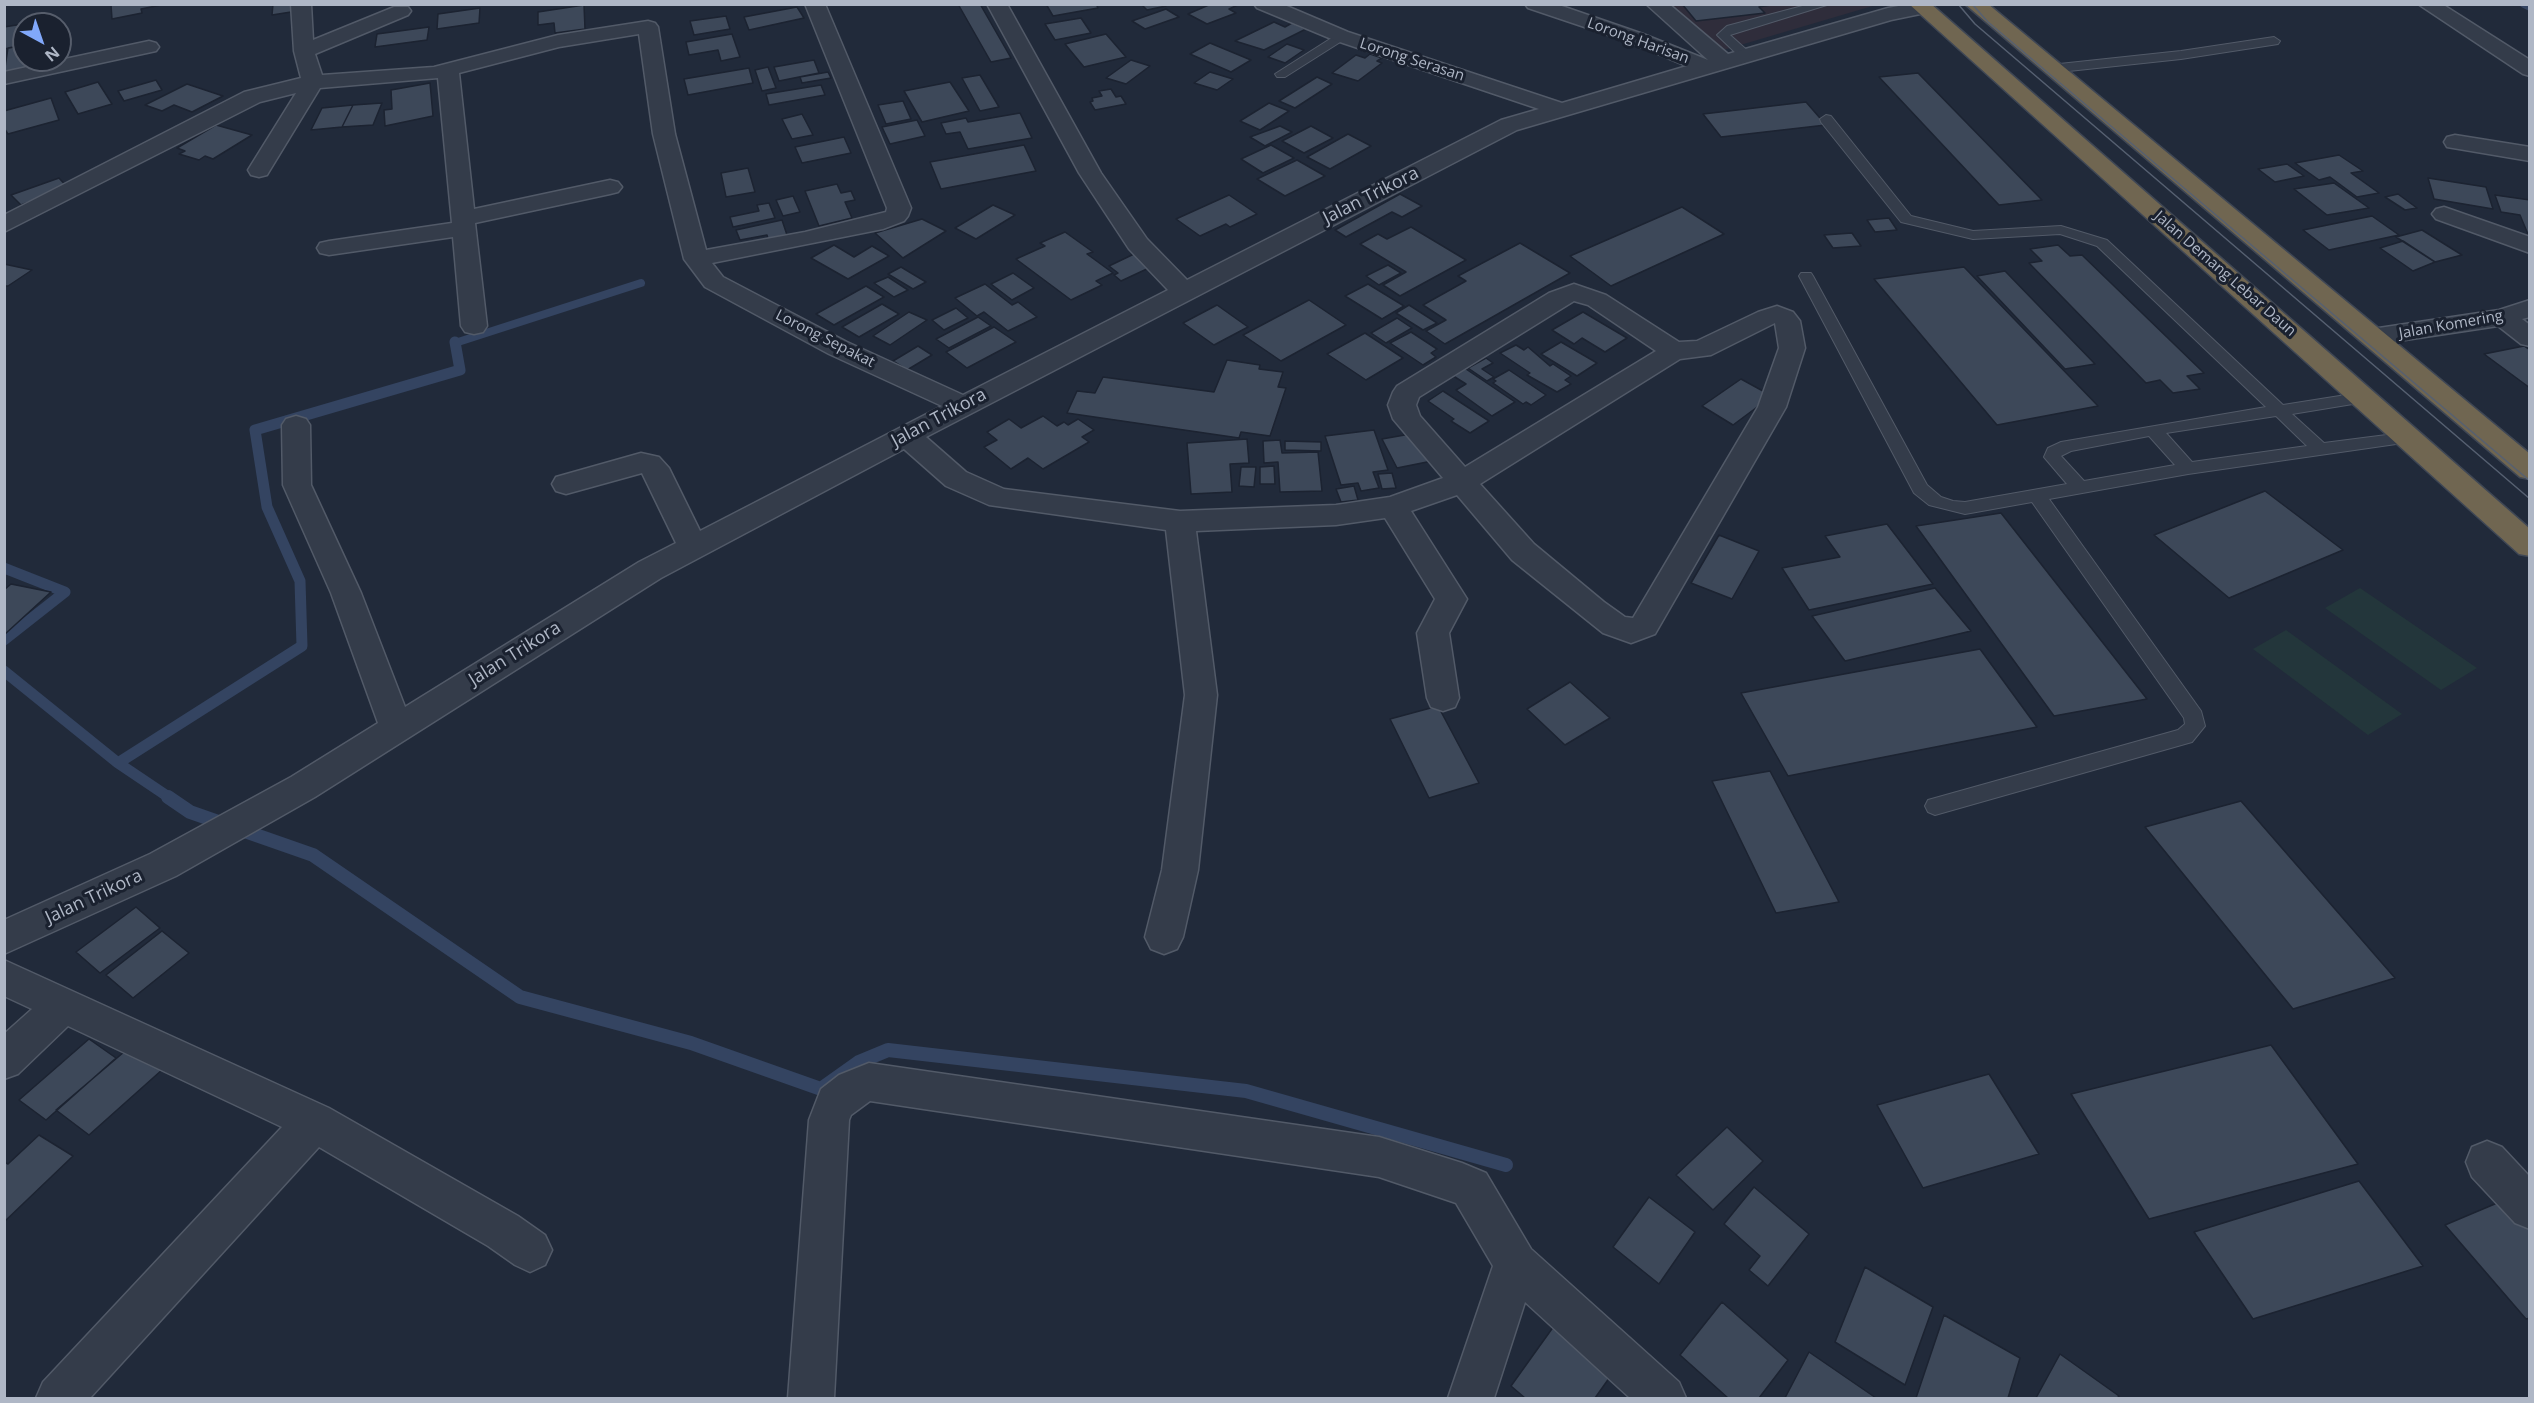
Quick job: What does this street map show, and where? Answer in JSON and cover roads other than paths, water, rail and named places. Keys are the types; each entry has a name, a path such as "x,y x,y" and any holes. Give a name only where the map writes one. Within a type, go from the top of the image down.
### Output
{"highway":[{"path":"1975,4 2529,470"},
{"name":"Jalan Demang Lebar Daun","path":"1921,7 2372,403 2529,546"},
{"path":"2372,403 2444,400"}],"street":[{"path":"259,170 314,82 304,51 301,4"},
{"path":"644,4 664,134 696,259 805,239 896,216 899,208 815,4"},
{"path":"997,4 1090,173 1138,244 1184,292"},
{"name":"Lorong Serasan","path":"1264,4 1341,36 1562,110"},
{"name":"Lorong Harisan","path":"1535,4 1636,38 1725,61"},
{"path":"1656,4 1725,61"},
{"path":"2428,4 2529,70"},
{"name":"Jalan Trikora","path":"4,938 163,865 234,826 650,570 963,405 1509,125 1888,14 1921,7"},
{"path":"304,51 401,11"},
{"path":"4,225 252,97 314,82 448,70 558,41 648,27"},
{"path":"4,78 148,47"},
{"path":"448,70 474,326"},
{"path":"2455,142 2529,154"},
{"path":"329,248 465,223 610,187"},
{"path":"2444,214 2529,246"},
{"name":"Lorong Sepakat","path":"696,259 714,282 838,348 963,405"},
{"path":"906,435 956,479 999,498 1180,521 1336,515 1393,507 1462,482 1674,351 1702,350 1777,314 1787,321 1792,348 1772,407 1644,626 1631,631 1625,630 1593,610 1523,552 1462,482 1407,419 1402,405 1407,392 1548,304 1574,292 1588,295 1674,351"},
{"name":"Jalan Komering","path":"2372,337 2503,317 2529,308"},
{"path":"2503,317 2529,338"},
{"path":"296,425 297,485 346,593 396,728"},
{"path":"566,484 640,463 649,464 656,468 693,548"},
{"path":"1393,507 1451,599 1433,633 1443,698"},
{"path":"1164,937 1180,870 1201,695 1180,521"},
{"path":"4,976 315,1122 503,1231 530,1250"},
{"path":"4,1061 64,1004"},
{"path":"811,1398 829,1120 835,1103 853,1089 869,1082 1379,1157 1471,1188 1516,1264 1663,1398"},
{"path":"59,1398 315,1122"},
{"path":"2487,1162 2529,1208"},
{"path":"1471,1398 1516,1264"}],"lane":[{"path":"1725,61 1723,35 1731,29 1825,4"},
{"path":"1281,74 1341,36"},
{"path":"2050,69 2181,55 2274,40"},
{"path":"1826,119 1906,219 1973,235 2061,230 2084,235 2102,243 2320,449"},
{"path":"1806,276 1920,489 1943,504 1965,508 2188,468 2410,437"},
{"path":"2079,486 2052,457 2054,452 2067,446 2153,430 2279,411 2372,403"},
{"path":"2153,430 2188,468"},
{"path":"1935,806 2185,736 2195,726 2194,716 2036,494"}],"waterway":[{"path":"2524,4 2530,7"},
{"path":"455,343 641,283"},
{"path":"118,763 302,646 300,581 267,507 255,430 460,370 455,343"},
{"path":"4,568 65,592 4,640"},
{"path":"4,671 118,763"},
{"path":"118,763 170,798"},
{"path":"168,797 190,812 313,855 520,997 691,1043 821,1089 859,1062 888,1050 1246,1091 1506,1165"}],"tram line":[{"path":"1958,4 1975,24 2530,499"},
{"path":"1972,4 1988,22 2530,481"}]}
